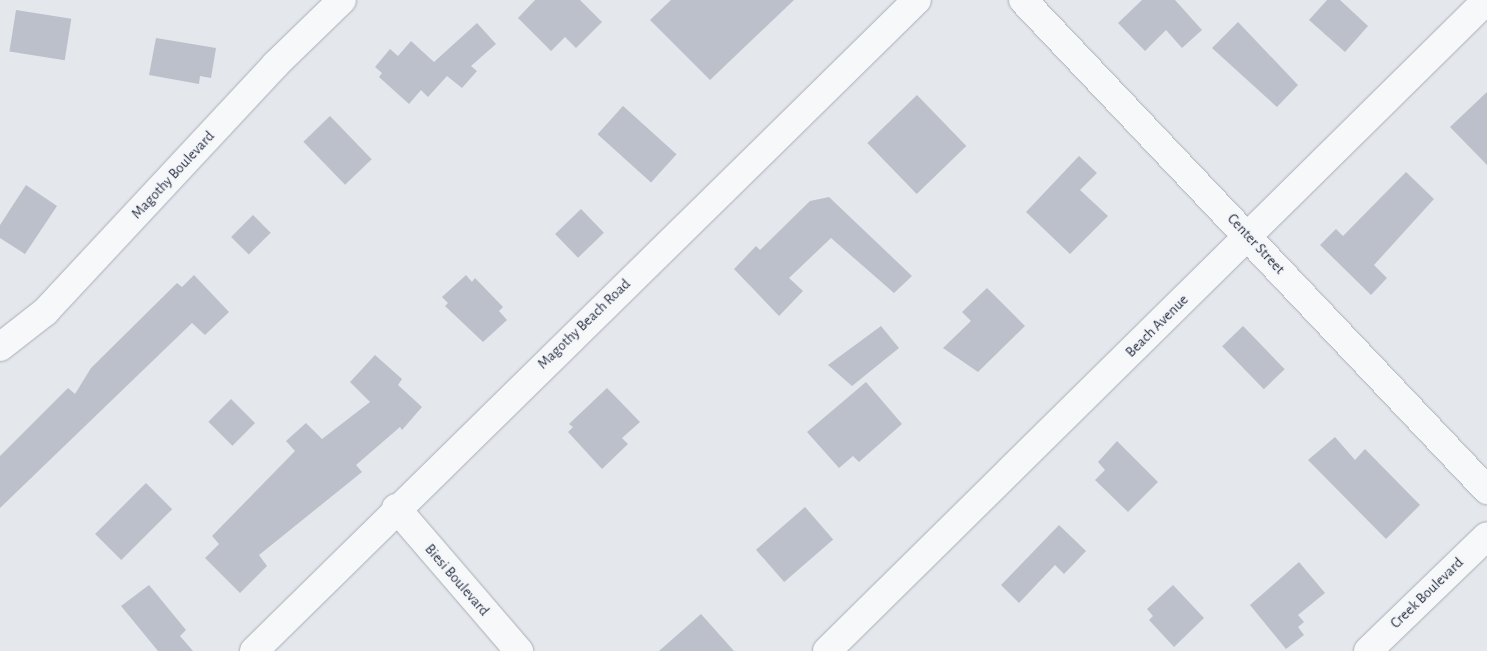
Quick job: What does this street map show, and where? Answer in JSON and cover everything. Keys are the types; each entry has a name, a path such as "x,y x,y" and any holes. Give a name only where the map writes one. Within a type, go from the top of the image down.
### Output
{"street":[{"name":"Magothy Boulevard","path":"0,347 45,312 275,65 342,0"},
{"name":"Magothy Beach Road","path":"254,651 396,508 917,0"},
{"name":"Center Street","path":"1023,0 1487,490"},
{"name":"Beach Avenue","path":"827,651 1486,0"},
{"name":"Biesi Boulevard","path":"396,508 519,651"},
{"name":"Creek Boulevard","path":"1368,651 1487,536"}],"building":[{"path":"535,0 580,0 602,22 576,48 565,37 551,51 518,18"},
{"path":"671,0 794,0 710,80 650,20"},
{"path":"1142,0 1175,0 1202,30 1182,48 1166,30 1145,51 1118,23"},
{"path":"1327,0 1340,0 1368,26 1345,52 1309,20"},
{"path":"16,10 71,19 65,60 9,51"},
{"path":"1238,22 1298,85 1277,107 1212,48"},
{"path":"477,23 496,44 471,66 477,71 462,88 447,76 428,97 421,90 409,104 379,77 382,73 375,67 390,49 398,56 411,41 434,62"},
{"path":"156,38 216,48 211,78 200,76 199,84 149,75"},
{"path":"1487,92 1487,165 1450,127"},
{"path":"917,95 966,146 917,194 867,143"},
{"path":"623,106 677,154 651,182 598,134"},
{"path":"330,116 372,159 345,185 303,142"},
{"path":"1079,156 1097,173 1080,190 1108,216 1070,254 1026,212"},
{"path":"1406,172 1434,199 1374,265 1387,278 1371,295 1320,245 1336,229 1343,236"},
{"path":"26,185 57,206 25,254 0,238 0,225"},
{"path":"829,197 912,276 894,293 831,238 789,278 803,291 779,316 734,269 756,246 760,250 810,201"},
{"path":"581,209 604,233 578,258 555,234"},
{"path":"253,215 271,233 249,255 231,237"},
{"path":"194,275 229,312 205,335 192,323 0,508 0,456 68,388 75,394 91,368 177,283 182,287"},
{"path":"466,275 472,282 475,278 503,307 499,311 507,320 483,342 445,306 448,303 442,297"},
{"path":"987,288 1025,326 978,372 943,348 971,321 962,312"},
{"path":"881,326 899,348 852,386 828,365"},
{"path":"1243,326 1285,369 1264,389 1222,346"},
{"path":"375,355 402,379 398,385 422,407 402,430 400,427 356,465 362,472 259,555 267,566 240,593 205,558 219,544 212,536 295,451 286,441 306,423 322,439 370,402 350,382"},
{"path":"866,382 902,424 859,462 853,456 839,468 807,432"},
{"path":"607,388 640,422 622,438 628,444 602,469 568,432 573,427 569,424"},
{"path":"231,399 255,423 232,446 208,422"},
{"path":"1335,437 1355,460 1365,449 1420,505 1386,539 1308,460"},
{"path":"1117,441 1158,482 1128,512 1095,480 1105,470 1098,462"},
{"path":"146,483 172,509 121,560 95,534"},
{"path":"805,507 833,539 784,582 756,550"},
{"path":"1059,525 1086,551 1064,574 1055,565 1019,603 1001,585"},
{"path":"1299,562 1325,593 1298,615 1304,622 1298,627 1304,635 1286,649 1250,605"},
{"path":"149,585 186,630 180,636 193,651 158,651 121,606"},
{"path":"1173,585 1204,618 1174,647 1149,620 1153,616 1147,609"},
{"path":"701,614 734,651 659,651"}]}
